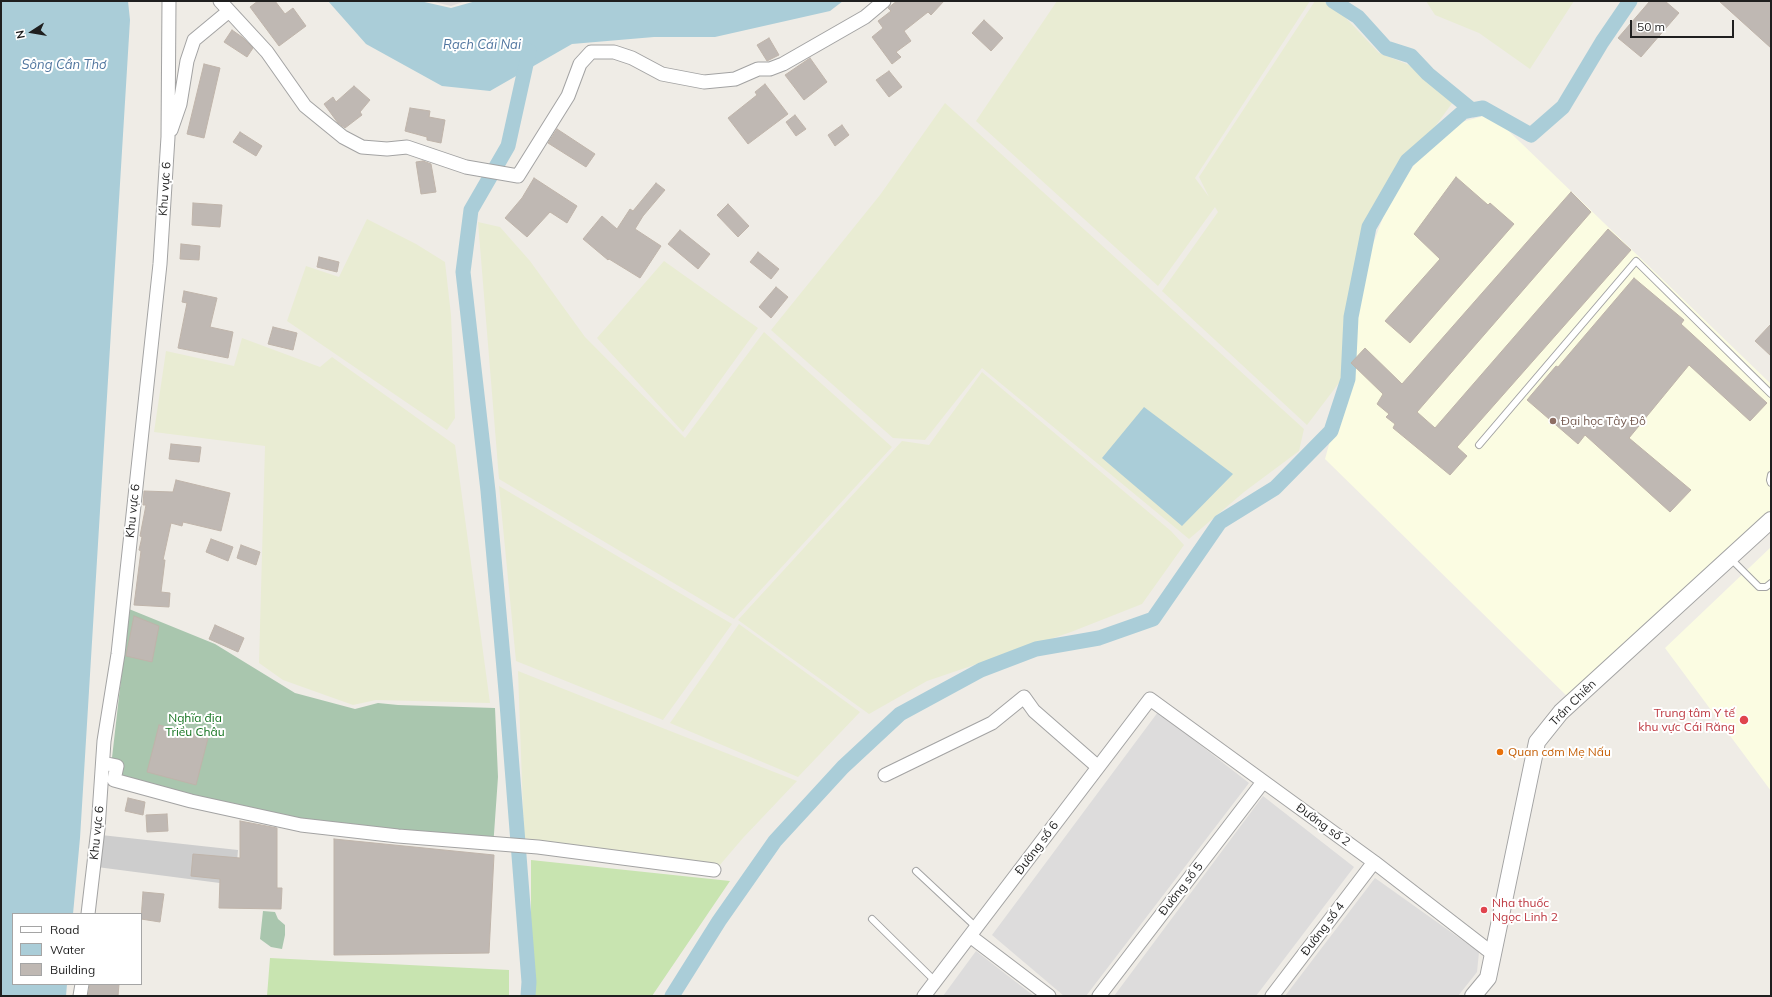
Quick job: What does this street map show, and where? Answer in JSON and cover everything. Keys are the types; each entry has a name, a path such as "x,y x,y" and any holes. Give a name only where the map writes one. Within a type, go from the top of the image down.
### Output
{"street":[{"name":"Khu vực 6","path":"88,913 98,829 104,741 118,654 154,332 168,137 167,107 170,1"},
{"path":"220,1 267,52 305,106 343,137 362,147 387,149 407,147 466,167 518,176 568,96 580,64 591,52 614,52 632,58 662,74 704,82 735,79 758,69 770,69 783,64 865,17 884,1"},
{"path":"168,137 180,104 187,61 194,40 230,11"},
{"name":"Trần Chiên","path":"1473,996 1488,978 1537,742 1561,712 1771,520"},
{"path":"885,775 992,723 1024,696 1034,711 1098,767"},
{"name":"Đường số 2","path":"1150,699 1374,862 1493,954"},
{"name":"Đường số 6","path":"924,996 1150,699"},
{"path":"103,763 116,766 114,780 191,801 301,825 501,845 526,846 714,870"},
{"name":"Đường số 5","path":"1099,996 1264,782"},
{"name":"Đường số 4","path":"1272,996 1374,862"},
{"path":"973,932 1049,996"},
{"path":"80,996 82,985"}],"lane":[{"path":"1478,445 1636,261 1771,394"},
{"path":"1771,475 1771,483"},
{"path":"1730,558 1759,587 1766,587 1771,584"},
{"path":"916,871 973,932"},
{"path":"872,919 935,981"}],"shaded area":[{"path":"430,1 466,1 451,6"},
{"path":"1057,1 1310,1 1195,178 1209,197 1199,177 1315,1 1323,1 1343,15 1379,53 1409,65 1453,102 1364,224 1345,375 1307,425 1162,291 1218,212 1215,207 1158,286 976,121"},
{"path":"1426,1 1574,1 1530,69 1479,33 1435,15"},
{"path":"945,103 1304,429 1299,451 1244,492 1189,539 982,368 925,440 893,438 771,330 880,195"},
{"name":"Đại học Tây Đô","path":"1491,114 1771,384 1771,520 1572,701 1325,459 1353,357 1363,271 1388,204 1418,159 1458,123"},
{"path":"367,219 416,244 445,262 451,315 455,418 447,430 287,321 306,266 339,277"},
{"path":"478,222 500,227 530,261 585,337 685,438 764,332 892,447 734,619 499,479"},
{"path":"664,261 758,328 683,432 597,338"},
{"path":"242,338 320,367 332,357 455,445 490,703 376,700 353,705 283,680 259,663 265,446 154,432 166,351 234,366"},
{"path":"982,372 1171,531 1184,545 1142,604 1071,632 927,681 869,714 738,620 902,441 929,445"},
{"path":"499,486 732,624 663,720 516,661"},
{"name":"Trung tâm Y tế khu vực Cái Răng","path":"1771,547 1771,791 1665,648"},
{"path":"739,624 860,712 798,777 670,723"},
{"path":"518,671 797,781 743,838 719,866 524,838"},
{"path":"1158,712 1249,783 1086,996 1064,996 992,935"},
{"path":"1263,796 1354,867 1256,996 1114,996"},
{"path":"101,835 238,850 235,885 97,867"},
{"path":"1375,878 1479,952 1477,972 1458,996 1285,996"},
{"path":"976,951 1034,996 943,996"}],"green space":[{"name":"Nghĩa địa Triều Châu","path":"129,609 215,644 295,693 355,709 378,703 495,708 498,777 493,848 227,814 109,784"},
{"path":"531,860 730,881 652,996 531,996"},
{"path":"263,911 275,912 278,919 285,925 285,935 282,949 271,947 260,939"},
{"path":"270,958 509,970 509,996 267,996"}],"water":[{"name":"Sông Cần Thơ","path":"1,1 128,1 130,20 80,838 73,913 12,913 12,985 67,985 66,996 1,996"},
{"name":"Rạch Cái Nai","path":"328,1 420,1 451,8 476,1 843,1 830,11 715,37 654,37 572,44 490,91 442,86 366,44"},
{"path":"1144,407 1233,474 1182,526 1102,458"}],"building":[{"path":"258,1 275,1 285,14 293,8 306,26 279,46 250,7"},
{"path":"897,1 944,1 931,15 928,12 904,31 911,41 896,52 901,57 892,64 872,37 883,28 878,21 891,11 888,8"},
{"path":"1650,1 1665,1 1679,13 1641,57 1618,38"},
{"path":"1719,1 1771,1 1771,48"},
{"path":"984,20 1003,38 991,51 972,33"},
{"path":"232,30 253,48 247,57 224,42"},
{"path":"769,38 779,55 767,61 757,45"},
{"path":"810,58 827,82 804,100 785,75"},
{"path":"204,64 220,68 204,138 187,134"},
{"path":"889,71 902,87 889,97 876,80"},
{"path":"765,84 788,114 748,144 728,118 757,95 755,92"},
{"path":"354,86 370,100 360,112 362,115 345,128 338,123 324,104 333,97 336,102"},
{"path":"410,108 430,111 429,117 445,120 441,143 427,140 427,137 405,131"},
{"path":"795,115 806,129 796,136 786,122"},
{"path":"842,125 849,135 835,146 828,135"},
{"path":"557,129 595,154 586,167 548,143"},
{"path":"240,132 262,146 256,156 233,142"},
{"path":"423,161 431,164 436,192 421,194 416,162"},
{"path":"1456,177 1488,205 1490,203 1514,224 1410,343 1385,321 1440,259 1414,234"},
{"path":"534,178 577,206 567,223 550,212 527,237 505,218 522,198"},
{"path":"656,183 665,190 643,216 635,229 661,246 640,278 609,259 608,260 583,239 602,216 617,229 630,209 633,211"},
{"path":"1571,192 1591,212 1417,412 1435,428 1608,229 1631,250 1457,447 1467,456 1450,475 1393,428 1395,424 1386,417 1389,414 1377,404 1383,394 1351,363 1365,348 1402,384"},
{"path":"193,203 222,205 220,227 192,225"},
{"path":"728,204 749,226 738,237 717,215"},
{"path":"680,230 710,254 698,269 668,244"},
{"path":"181,244 200,246 199,260 180,259"},
{"path":"758,252 779,269 771,279 750,262"},
{"path":"319,257 339,262 337,272 317,267"},
{"path":"1634,278 1684,320 1681,324 1767,403 1750,421 1689,365 1629,438 1691,490 1670,512 1585,435 1578,444 1527,400 1556,366 1558,367"},
{"path":"776,287 788,297 771,318 759,307"},
{"path":"184,291 217,298 210,327 233,332 228,358 178,348 187,303 182,302"},
{"path":"1771,324 1771,356 1755,341"},
{"path":"273,327 297,333 293,350 268,344"},
{"path":"171,444 201,447 199,462 169,459"},
{"path":"176,480 230,493 221,531 183,522 182,526 171,523 163,560 165,560 161,592 170,593 169,607 134,605 141,551 139,550 142,537 140,536 146,505 143,505 144,491 173,492"},
{"path":"211,539 233,547 228,561 206,552"},
{"path":"241,545 260,552 256,565 237,558"},
{"path":"134,616 159,626 152,662 126,656"},
{"path":"215,625 244,638 238,652 209,639"},
{"path":"159,725 208,738 196,785 147,772"},
{"path":"128,798 145,802 143,815 125,811"},
{"path":"167,814 168,831 147,832 146,815"},
{"path":"240,821 277,828 277,888 282,888 281,909 219,908 220,879 191,876 193,854 240,858"},
{"path":"334,839 494,855 489,953 334,955"},
{"path":"143,892 164,894 160,922 142,919"},
{"path":"90,985 119,985 118,996 88,996"}],"waterway":[{"path":"1333,1 1358,17 1386,48 1411,56 1428,74 1472,110"},
{"path":"672,996 719,921 775,841 843,767 900,714 981,670 1036,649 1099,638 1153,619 1220,522 1275,488 1331,431 1348,379 1351,317 1369,227 1407,161 1463,112 1472,110 1483,108 1531,135 1563,107 1602,42 1630,1"},
{"path":"528,996 529,982 506,691 488,491 463,272 471,210 508,146 529,51"}],"place":[{"name":"Đại học Tây Đô","path":"1553,421"},
{"name":"Trung tâm Y tế khu vực Cái Răng","path":"1744,720"},
{"name":"Quan cơm Mẹ Nấu","path":"1500,752"},
{"name":"Nha thuốc Ngọc Linh 2","path":"1484,910"}]}
